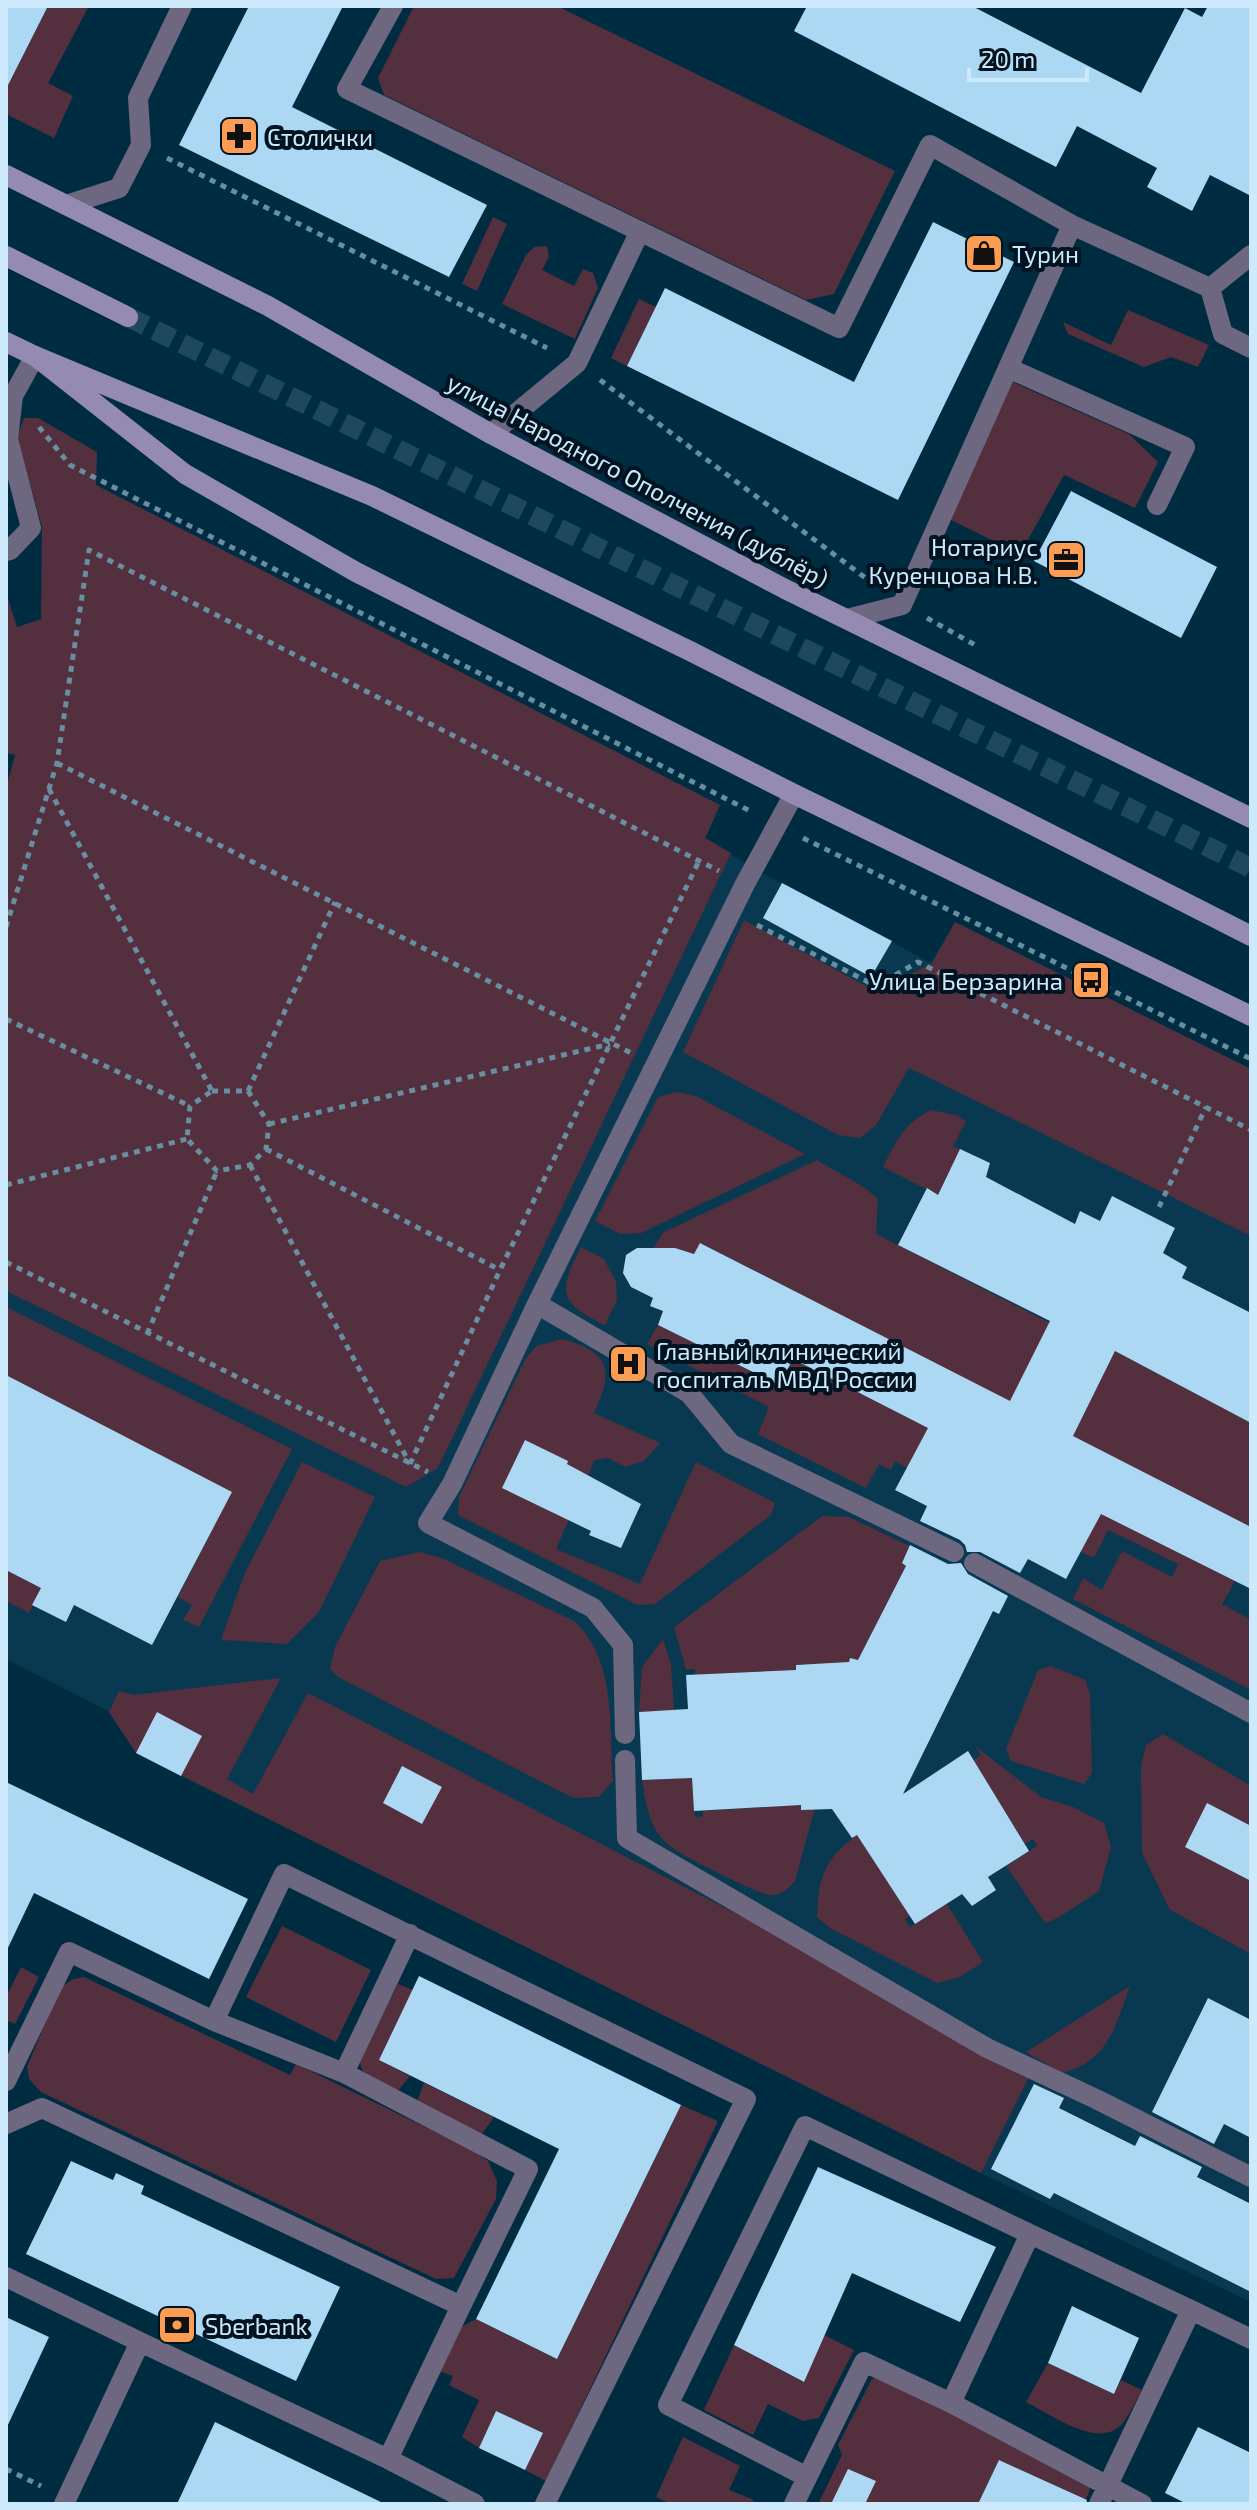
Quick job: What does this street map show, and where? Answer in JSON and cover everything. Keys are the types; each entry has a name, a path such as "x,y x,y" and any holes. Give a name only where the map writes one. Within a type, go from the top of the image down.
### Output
{"street":[{"name":"улица Народного Ополчения (дублёр)","path":"6,175 268,306 491,434 847,619 1251,818"},
{"path":"6,256 128,317"},
{"path":"6,342 372,496 704,658 1251,936"},
{"path":"35,356 185,474 356,572 794,794 1251,1016"}],"lane":[{"path":"66,205 119,188 141,145 138,98 182,6"},
{"path":"393,6 347,89 839,328 930,145 1072,225 1210,288 1223,334 1251,348"},
{"path":"847,619 902,605 1072,225"},
{"path":"491,434 577,363 640,231"},
{"path":"1210,288 1251,255"},
{"path":"6,551 31,528 8,439 13,396 35,356"},
{"path":"1008,368 1185,447 1157,505"},
{"path":"625,1734 623,1645 593,1608 428,1523 452,1484 655,1065 745,884 794,794"},
{"path":"1219,802 1251,803"},
{"path":"537,1304 689,1393 731,1444 954,1552"},
{"path":"974,1563 1251,1713"},
{"path":"625,1760 627,1838 987,2048 1251,2177"},
{"path":"214,2021 284,1874 746,2099 545,2504"},
{"path":"344,2073 410,1934"},
{"path":"6,2081 69,1952 214,2021 344,2073 528,2169 388,2459"},
{"path":"6,2124 42,2108 461,2306"},
{"path":"807,2477 668,2405 805,2126 1251,2339"},
{"path":"951,2403 1030,2234"},
{"path":"6,2277 388,2459 475,2504"},
{"path":"1103,2495 1191,2310"},
{"path":"64,2504 140,2342"},
{"path":"794,2504 864,2362 951,2403 1103,2495 1142,2504"}],"path":[{"path":"141,145 577,363 902,605 986,651"},
{"path":"6,927 57,763 89,550 745,884"},
{"path":"57,763 655,1065"},
{"path":"49,788 212,1091"},
{"path":"410,1464 500,1270 699,861"},
{"path":"248,1091 335,902"},
{"path":"731,912 876,986 918,962 1251,1130"},
{"path":"6,1019 190,1106"},
{"path":"269,1124 612,1044"},
{"path":"190,1106 212,1091 248,1091"},
{"path":"217,1171 250,1165 266,1149 269,1124 248,1091"},
{"path":"190,1106 187,1139 217,1171"},
{"path":"1159,1207 1206,1107"},
{"path":"6,1185 187,1139"},
{"path":"266,1149 500,1270"},
{"path":"250,1165 410,1464"},
{"path":"147,1334 217,1171"},
{"path":"6,1262 452,1484"}],"shaded area":[{"path":"48,6 89,6 48,83 73,96 54,138 6,114 6,61 17,67"},
{"path":"414,6 557,6 895,171 834,294 806,300 384,95 378,78"},
{"path":"493,217 507,224 477,291 462,284"},
{"path":"547,246 549,257 542,270 574,286 583,269 593,273 598,288 575,339 502,304 526,255 534,247"},
{"path":"639,299 656,307 627,366 611,358"},
{"path":"1128,310 1209,345 1198,367 1171,357 1144,367 1068,334 1063,322 1111,345"},
{"path":"1010,381 1129,434 1158,462 1135,508 1064,475 1020,554 945,517"},
{"path":"24,418 38,418 97,452 96,485 720,805 705,838 731,853 438,1468 406,1487 6,1291 6,788 15,755 6,753 6,592 17,627 41,619 42,527 17,437"},
{"name":"Главный клинический госпиталь МВД России","path":"6,788 720,805 706,838 753,868 931,963 955,922 1251,1069 1251,2302 981,2173 136,1753 108,1711 6,1659"},
{"path":"744,920 877,992 932,963 955,922 1251,1069 1251,1236 909,1068 876,1125 860,1138 838,1135 683,1052"},
{"path":"677,1092 696,1096 805,1154 641,1233 620,1234 595,1221 658,1097"},
{"path":"931,1110 956,1115 966,1121 953,1147 960,1149 938,1195 883,1167 907,1127"},
{"path":"817,1160 878,1199 876,1234 1050,1323 1010,1402 701,1243 694,1254 679,1249 675,1258 653,1248 664,1232"},
{"path":"581,1247 604,1259 616,1282 617,1300 605,1325 578,1309 567,1294 568,1275"},
{"path":"6,1307 292,1449 199,1627 183,1620 192,1605 178,1597 231,1492 6,1375"},
{"path":"658,1325 778,1385 793,1359 938,1433 907,1468 895,1461 891,1470 879,1464 866,1488 758,1434 769,1407 647,1344"},
{"path":"563,1339 591,1350 604,1365 604,1385 594,1413 660,1443 644,1461 625,1467 608,1458 595,1460 556,1549 640,1584 696,1462 775,1503 771,1515 655,1604 638,1605 458,1515 459,1497 525,1360 536,1346"},
{"path":"1115,1351 1251,1423 1251,1527 1079,1448 1082,1441 1073,1436"},
{"path":"302,1462 375,1497 319,1612 287,1644 221,1640 244,1575"},
{"path":"1088,1507 1235,1581 1222,1604 1251,1620 1251,1690 1073,1599 1083,1578 1102,1590 1122,1551 1172,1577 1178,1564 1108,1530 1094,1558 1067,1545"},
{"path":"822,1516 849,1517 922,1552 904,1559 902,1563 906,1566 858,1660 850,1658 843,1685 805,1664 796,1665 796,1670 695,1675 695,1669 686,1670 674,1627"},
{"path":"419,1552 442,1558 574,1621 588,1637 604,1675 610,1717 613,1781 599,1797 575,1798 565,1794 338,1677 330,1669 335,1647 380,1561"},
{"path":"6,1570 41,1588 29,1613 6,1601"},
{"path":"663,1639 671,1664 674,1710 639,1712 642,1667"},
{"path":"1051,1666 1085,1680 1090,1693 1092,1773 1084,1784 1011,1761 1006,1749 1038,1670"},
{"path":"281,1678 227,1779 253,1794 308,1693 1034,2067 981,2173 136,1753 109,1712 119,1691 133,1695"},
{"path":"1163,1734 1251,1786 1251,1954 1170,1910 1142,1853 1141,1765 1146,1745"},
{"path":"975,1746 1041,1797 1073,1807 1104,1823 1111,1847 1099,1891 1058,1918 1045,1923 1006,1866 1037,1846 1033,1839 1025,1844 973,1760 981,1755"},
{"path":"691,1772 695,1817 703,1816 703,1811 801,1805 801,1810 810,1810 821,1786 795,1881 787,1889 770,1895 719,1874 670,1846 657,1832 642,1780 677,1779"},
{"path":"857,1835 910,1916 905,1919 910,1927 947,1904 983,1962 960,1977 937,1983 830,1928 817,1917 825,1870 837,1853"},
{"path":"282,1926 371,1970 336,2042 246,1997"},
{"path":"21,1967 39,1977 15,2024 6,2020 6,1997"},
{"path":"84,1977 290,2075 296,2064 472,2150 488,2161 497,2181 496,2199 454,2278 436,2279 41,2092 29,2079 27,2067 60,1988 73,1979"},
{"path":"398,1984 413,1990 379,2060 410,2076 397,2092 364,2076 359,2060"},
{"path":"1130,1986 1108,2040 1090,2060 1062,2073 1026,2052"},
{"path":"424,2083 494,2117 482,2134 417,2101"},
{"path":"681,2105 718,2121 546,2481 525,2470 542,2433 496,2411 479,2448 462,2437 479,2400 449,2385 453,2376 439,2371 461,2327 476,2319 557,2359"},
{"path":"824,2335 854,2350 819,2418 803,2421 768,2404 753,2435 704,2410 734,2345 803,2382"},
{"path":"1048,2363 1114,2394 1121,2380 1142,2390 1123,2423 1113,2431 1089,2432 1062,2422 1026,2402"},
{"path":"889,2374 1090,2474 1090,2489 1084,2504 1067,2491 999,2460 978,2504 818,2504 842,2455 838,2445 872,2379"},
{"path":"683,2437 740,2466 729,2490 752,2499 755,2504 671,2504 656,2497"}],"building":[{"path":"6,6 48,6 6,89"},
{"path":"249,6 343,6 292,107 487,205 449,277 179,145"},
{"path":"807,6 972,6 1141,93 1185,8 1202,17 1208,6 1251,6 1251,196 1210,175 1192,211 1147,187 1157,168 1077,126 1056,167 794,31"},
{"path":"933,222 1014,262 898,500 627,366 665,288 854,382"},
{"path":"1071,491 1217,567 1181,638 1034,561"},
{"path":"782,883 892,941 871,977 763,918"},
{"path":"960,1149 990,1163 986,1177 1075,1224 1080,1211 1100,1221 1112,1196 1175,1228 1163,1253 1187,1267 1182,1278 1251,1313 1251,1423 1115,1351 1073,1436 1251,1527 1251,1589 1101,1514 1066,1579 1028,1559 1020,1573 980,1552 967,1552 960,1540 920,1521 927,1506 895,1490 928,1428 793,1359 779,1385 658,1325 663,1311 650,1306 653,1298 631,1287 623,1273 626,1255 637,1248 675,1248 694,1254 700,1243 1010,1401 1050,1321 898,1245 927,1188 938,1195"},
{"path":"6,1375 232,1492 152,1645 74,1605 66,1622 32,1605 41,1588 6,1570"},
{"path":"525,1440 641,1504 621,1548 589,1535 591,1531 502,1488"},
{"path":"910,1545 948,1564 961,1563 968,1574 1008,1596 999,1614 993,1611 903,1794 968,1751 1029,1851 988,1877 996,1890 972,1906 962,1894 915,1924 857,1835 852,1838 832,1809 801,1810 801,1805 694,1811 692,1778 642,1780 639,1712 688,1709 686,1675 796,1670 796,1665 849,1662 850,1658 858,1660 906,1566 902,1563"},
{"path":"157,1712 202,1736 181,1776 136,1753"},
{"path":"402,1766 442,1787 422,1824 383,1803"},
{"path":"6,1782 248,1899 209,1979 34,1893 6,1952"},
{"path":"1207,1803 1251,1826 1251,1881 1185,1847"},
{"path":"419,1976 681,2105 557,2359 476,2319 559,2149 379,2060"},
{"path":"1208,1998 1251,2020 1251,2138 1224,2124 1214,2144 1152,2112"},
{"path":"1034,2084 1064,2098 1059,2108 1135,2146 1140,2136 1202,2167 1197,2177 1251,2204 1251,2292 1054,2193 1050,2199 991,2169"},
{"path":"71,2161 113,2180 116,2173 144,2186 141,2194 340,2287 296,2381 26,2254"},
{"path":"818,2167 996,2247 960,2322 852,2273 804,2382 734,2345"},
{"path":"1072,2306 1139,2338 1114,2394 1048,2363"},
{"path":"6,2317 49,2337 6,2429"},
{"path":"496,2411 543,2433 525,2470 479,2448"},
{"path":"215,2422 265,2446 385,2504 177,2504"},
{"path":"1198,2427 1251,2453 1251,2504 1187,2504 1165,2493"},
{"path":"999,2460 1087,2500 1086,2504 978,2504"},
{"path":"848,2469 876,2481 865,2504 831,2504"}],"tunnel":[{"path":"128,317 1251,868"}],"place":[{"name":"Столички","path":"239,136"},
{"name":"Турин","path":"984,253"},
{"name":"Нотариус Куренцова Н.В.","path":"1066,560"},
{"name":"Улица Берзарина","path":"1091,980"},
{"name":"Главный клинический госпиталь МВД России","path":"628,1364"},
{"name":"Sberbank","path":"177,2325"}]}
